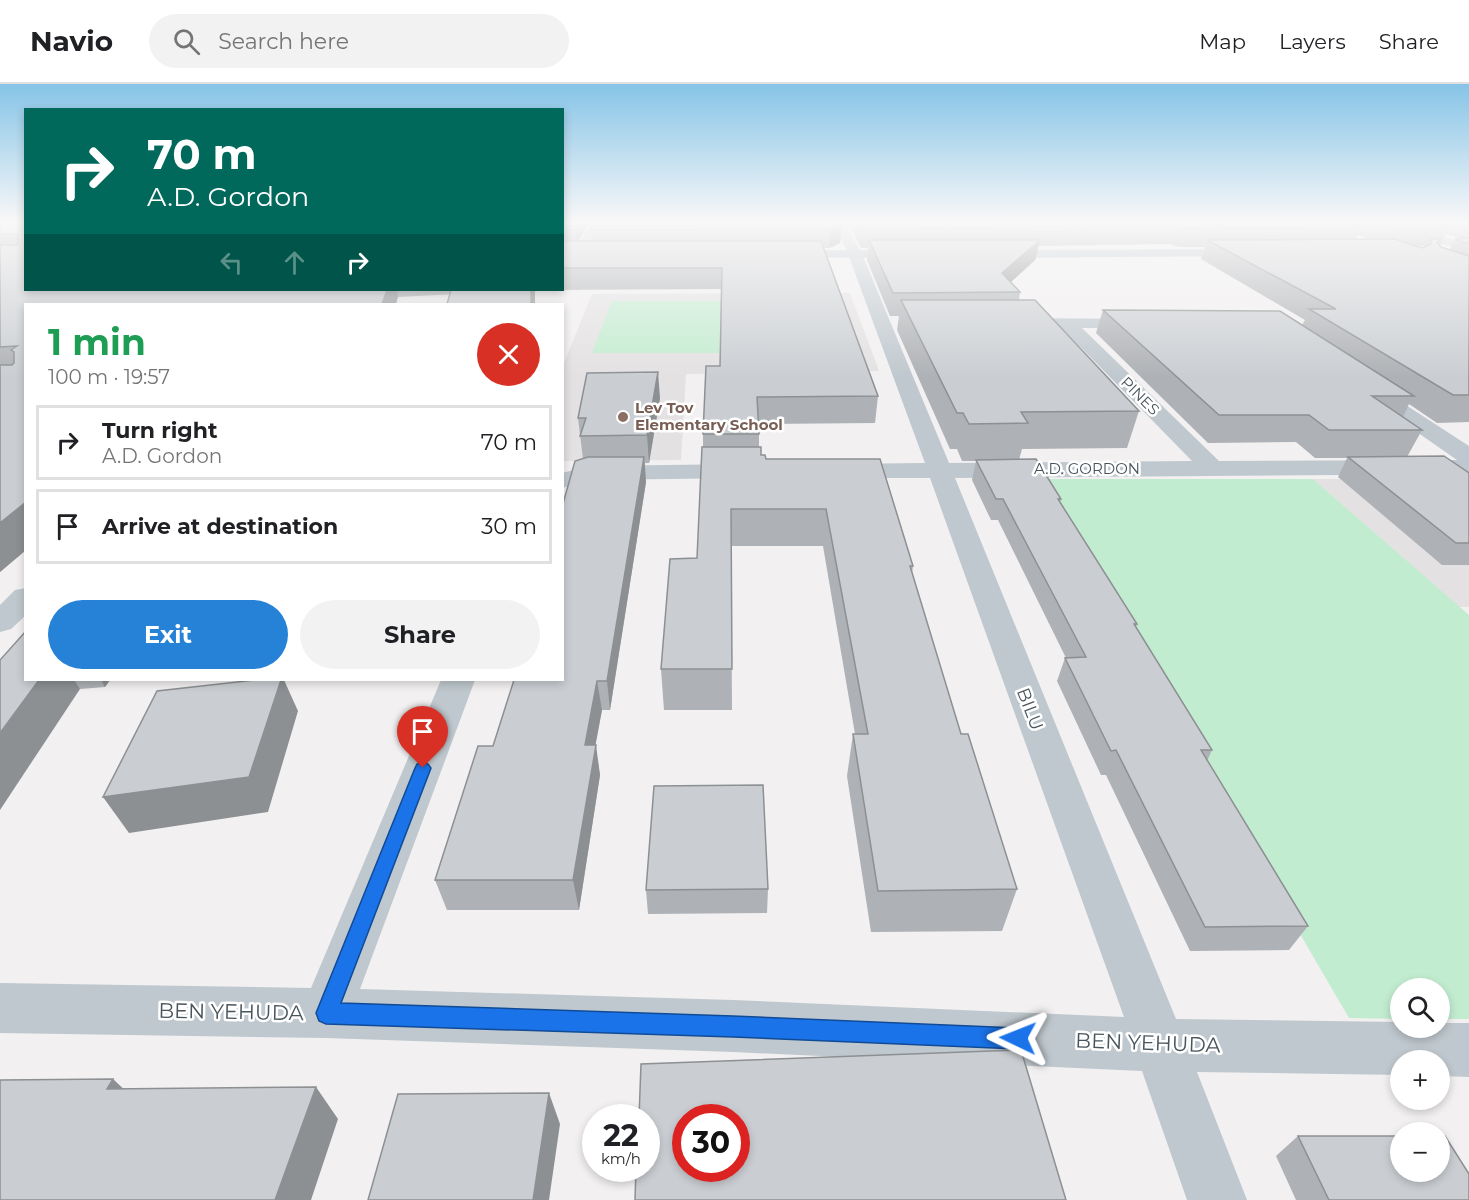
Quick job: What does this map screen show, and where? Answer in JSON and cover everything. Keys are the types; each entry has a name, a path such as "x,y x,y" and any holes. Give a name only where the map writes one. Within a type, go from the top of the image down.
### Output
{"street":[{"name":"BILU","path":"862,273 894,323 937,470 1160,1045 1217,1200"},
{"path":"998,323 1162,322"},
{"name":"PINES","path":"1067,323 1213,469"},
{"path":"1354,380 1469,457"},
{"name":"A.D. GORDON","path":"817,471 1469,467"},
{"path":"564,480 589,472 769,471"},
{"path":"0,622 24,599"},
{"path":"326,1013 458,681"},
{"name":"BEN YEHUDA","path":"0,1008 326,1013 733,1026 1160,1045 1469,1050"}],"shaded area":[{"name":"Lev Tov Elementary School","path":"850,293 879,371 686,374 681,460 564,461 564,363 592,294"},
{"path":"1313,479 1469,479 1469,607 1459,607"}],"green space":[{"path":"612,301 721,301 719,353 592,353"},
{"path":"1035,479 1313,479 1469,615 1469,1019 1450,1019 1450,978 1390,978 1390,1019 1349,1018"}],"building":[{"path":"0,273 24,273 24,291 387,291 382,303 24,303 24,504 0,523 0,365 14,363 14,352 11,350 17,346 0,347"},
{"path":"722,273 833,273 878,396 757,397 759,434 703,434 706,366 720,366"},
{"path":"884,273 1002,273 1020,292 893,293"},
{"path":"1269,273 1469,273 1469,395 1453,395 1309,309 1336,309"},
{"path":"451,291 531,291 531,303 447,303"},
{"path":"901,300 1035,300 1139,411 1021,412 1028,423 969,424 963,413 957,413"},
{"path":"1103,310 1280,311 1414,396 1372,396 1422,430 1329,430 1309,415 1219,415"},
{"path":"658,372 647,435 580,436 586,418 578,418 587,373"},
{"path":"702,447 761,447 761,455 765,455 766,459 880,459 961,734 968,734 1017,889 878,891 853,734 868,734 826,509 731,509 732,669 661,669 670,559 697,558"},
{"path":"1444,456 1469,473 1469,543 1456,543 1348,457"},
{"path":"588,457 644,457 607,681 597,681 585,745 596,745 573,880 435,880 478,746 493,746 514,681 564,681 564,500 575,461"},
{"path":"1036,459 1061,499 1058,499 1137,624 1134,624 1212,750 1201,750 1308,926 1205,927 1116,750 1111,751 1065,658 1086,657 1003,499 996,499 976,460"},
{"path":"24,633 24,681 38,681 0,733 0,660"},
{"path":"246,681 281,681 249,777 103,797 157,691"},
{"path":"763,785 768,889 646,890 654,786"},
{"path":"1021,1050 1066,1200 635,1200 636,1182 660,1182 660,1104 640,1104 641,1064"},
{"path":"113,1079 107,1089 316,1087 275,1200 0,1200 0,1080"},
{"path":"549,1093 533,1200 368,1200 398,1094"},
{"path":"1298,1136 1390,1136 1390,1182 1450,1182 1450,1144 1469,1174 1469,1200 1329,1200"}],"place":[{"name":"Lev Tov Elementary School","path":"623,417"}],"route":[{"path":"423,768 326,1013 1018,1038"}]}
